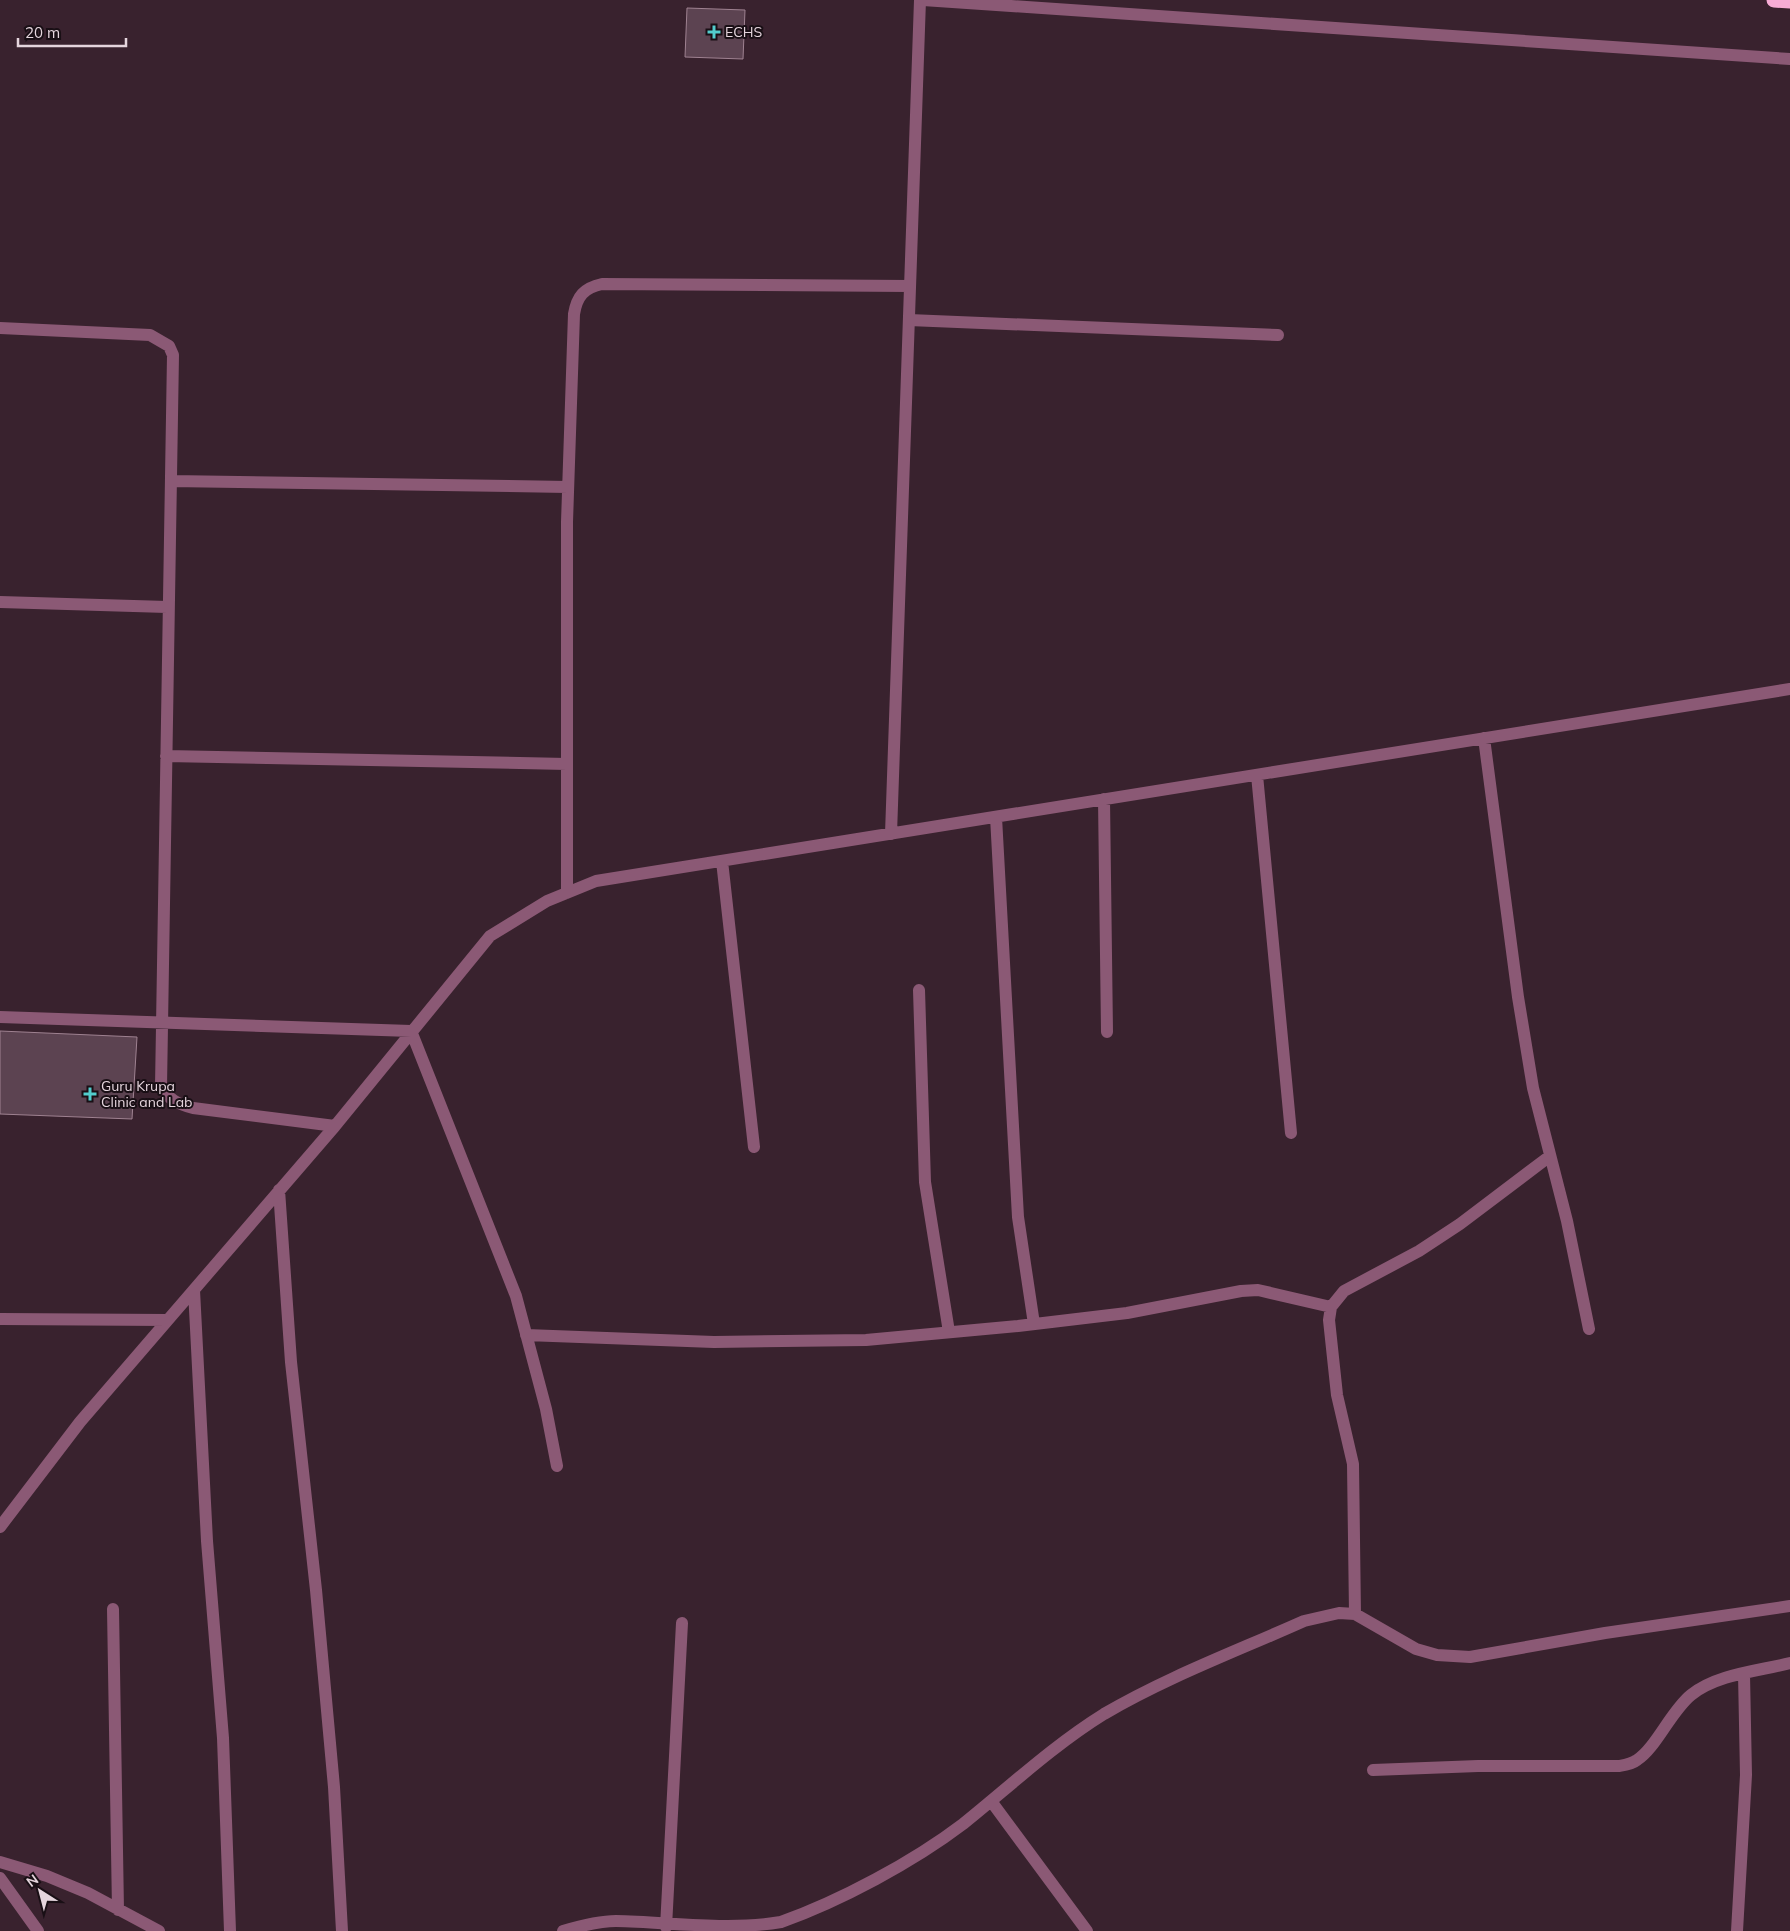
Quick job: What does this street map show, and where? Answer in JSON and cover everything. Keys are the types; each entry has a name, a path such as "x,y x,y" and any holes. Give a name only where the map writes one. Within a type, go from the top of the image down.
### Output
{"highway":[{"path":"1774,0 1790,1"}],"street":[{"path":"891,834 908,320 922,0 1790,59"},
{"path":"567,893 568,487 576,300 587,287 602,284 910,286"},
{"path":"908,320 1278,335"},
{"path":"0,328 150,335 169,346 174,364 167,607 161,1087 167,1097 177,1104 193,1108 335,1126"},
{"path":"171,482 568,487"},
{"path":"0,602 167,607"},
{"path":"0,1527 80,1422 335,1126 490,936 547,901 596,881 1790,689"},
{"path":"1484,738 1533,1088 1589,1328"},
{"path":"166,756 567,764"},
{"path":"1257,775 1292,1133"},
{"path":"1104,799 1107,1032"},
{"path":"996,817 1018,1217 1034,1324"},
{"path":"722,861 754,1147"},
{"path":"919,990 925,1182 949,1332"},
{"path":"0,1017 411,1031"},
{"path":"411,1031 516,1296 546,1409 557,1466"},
{"path":"1355,1614 1353,1464 1337,1395 1329,1320 1331,1307 1344,1292 1419,1251 1550,1156"},
{"path":"279,1190 290,1362 316,1590 334,1787 342,1931"},
{"path":"194,1290 208,1541 223,1738 230,1931"},
{"path":"526,1335 714,1342 866,1340 1128,1313 1242,1291 1258,1290 1331,1307"},
{"path":"0,1319 168,1320"},
{"path":"563,1931 588,1924 614,1921 666,1927 719,1930 759,1928 815,1908 905,1863 942,1839 1104,1715 1161,1685 1304,1621 1339,1612 1355,1614 1416,1649 1438,1655 1470,1657 1605,1633 1790,1606"},
{"path":"113,1609 118,1910"},
{"path":"666,1927 682,1622"},
{"path":"1373,1770 1478,1766 1619,1766 1630,1764 1643,1755 1678,1708 1692,1695 1719,1681 1790,1663"},
{"path":"1737,1931 1746,1775 1744,1674"},
{"path":"991,1801 1087,1931"},
{"path":"0,1862 46,1876 88,1893 159,1931"},
{"path":"0,1878 38,1931"}],"building":[{"path":"687,8 745,10 743,59 685,57"},
{"path":"0,1031 137,1037 132,1119 0,1114"}],"place":[{"name":"ECHS","path":"714,32"},
{"name":"Guru Krupa Clinic and Lab","path":"90,1094"}]}
